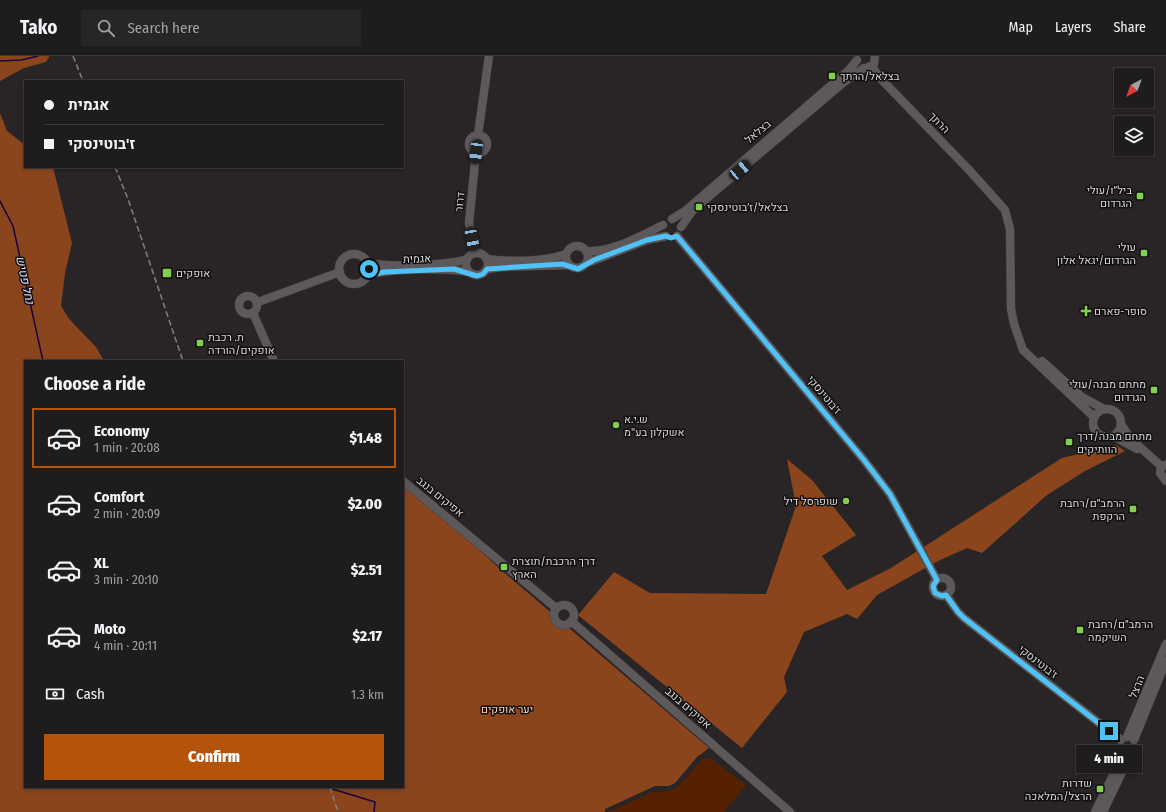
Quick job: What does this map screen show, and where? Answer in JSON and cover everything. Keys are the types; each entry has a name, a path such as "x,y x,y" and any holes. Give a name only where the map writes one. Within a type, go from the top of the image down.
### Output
{"street":[{"path":"478,135 488,56"},
{"path":"868,67 875,62 875,56"},
{"name":"הרתך","path":"857,58 859,65 868,67 882,80 1005,210 1009,223 1009,292 1012,314 1018,336"},
{"name":"בצלאל","path":"672,219 685,211 849,70 857,58"},
{"name":"בצלאל","path":"681,227 693,210 848,79 868,67"},
{"path":"478,135 484,138 486,144 484,150 476,152 470,148 469,143 471,138 478,135"},
{"name":"דרור","path":"475,253 469,223 476,152"},
{"path":"586,251 611,247 663,225 666,221 672,219 678,222 681,227 677,236 671,238 662,232 663,225"},
{"path":"487,269 510,266 568,265 578,269 587,263 647,240 666,236"},
{"name":"ז'בוטינסקי","path":"677,236 864,460 890,494 937,580"},
{"path":"568,265 566,254 570,248 576,246 582,247 586,251 588,256 587,263"},
{"path":"487,259 487,269 483,274 477,276 468,272 465,264 467,259 475,253 481,254 487,259 502,260 551,258 566,254"},
{"path":"358,254 368,263 369,269 367,276 362,281 354,284 345,280 340,272 340,264 349,255 358,254"},
{"name":"אגמית","path":"368,263 379,265 414,264 453,262 467,259"},
{"name":"אגמית","path":"367,276 384,272 454,269 468,272"},
{"path":"258,302 340,272"},
{"path":"253,313 243,312 239,307 239,302 243,297 251,295 258,302"},
{"path":"253,313 257,308 258,302"},
{"path":"253,313 274,360"},
{"path":"1018,336 1032,353 1082,397 1104,409 1109,409 1116,413 1130,438 1152,459"},
{"path":"1018,336 1023,350 1094,417"},
{"path":"1104,409 1099,411 1094,417 1093,426 1097,434 1105,437 1113,436 1118,432 1121,424"},
{"path":"1113,436 1164,466 1161,475 1166,481"},
{"name":"אפיקים בנגב","path":"404,482 556,608"},
{"path":"942,578 950,582 951,587 946,595 942,596 935,593 933,586 937,580 942,578"},
{"name":"ז'בוטינסקי","path":"946,595 964,618 1128,739"},
{"path":"564,604 570,607 574,614 571,621 562,625 556,621 554,614 556,608 564,604"},
{"name":"אפיקים בנגב","path":"571,621 790,812"},
{"name":"הרצל","path":"1128,739 1166,644"},
{"name":"הרצל","path":"1128,739 1166,661"},
{"path":"1095,812 1116,769 1122,750 1120,744 1128,739 1136,747 1131,753 1103,812"},
{"path":"1122,750 1131,753"}],"shaded area":[{"path":"710,758 746,785 724,812 609,812 652,792 668,791 677,788 703,759"}],"green space":[{"path":"0,56 49,57 46,62 24,68 0,81"},
{"name":"יער אופקים","path":"0,113 7,131 24,144 24,168 53,168 72,243 65,273 61,306 70,320 96,347 103,360 24,360 24,788 404,788 404,487 460,532 500,569 709,748 697,757 675,783 669,786 655,786 605,809 605,812 0,812"},
{"path":"1116,445 1125,451 1085,471 1047,495 982,553 967,548 938,561 877,595 857,619 847,614 804,632 784,677 787,692 742,748 578,615 614,572 650,593 766,594 796,506 787,459 812,480 856,535 822,556 847,590 891,568 1062,458"}],"waterway":[{"path":"0,61 21,60 38,56"},
{"name":"נחל פטיש","path":"0,201 13,226 43,360"},
{"name":"נחל פטיש","path":"329,788 375,802 374,812"}],"railway":[{"path":"73,56 83,80"},
{"path":"115,168 128,199 183,360"},
{"path":"330,788 338,812"}],"place":[{"name":"בצלאל/הרתך","path":"832,76"},
{"name":"ביל״ו/עולי הגרדום","path":"1140,196"},
{"name":"בצלאל/ז׳בוטינסקי","path":"699,207"},
{"name":"עולי הגרדום/יגאל אלון","path":"1144,253"},
{"name":"אופקים","path":"167,273"},
{"name":"סופר-פארם","path":"1086,311"},
{"name":"ת. רכבת אופקים/הורדה","path":"200,343"},
{"name":"מתחם מבנה/עולי הגרדום","path":"1154,390"},
{"name":"ש.י.א אשקלון בע\"מ","path":"616,425"},
{"name":"מתחם מבנה/דרך הוותיקים","path":"1069,442"},
{"name":"שופרסל דיל","path":"846,501"},
{"name":"הרמב״ם/רחבת הרקפת","path":"1133,509"},
{"name":"דרך הרכבת/תוצרת הארץ","path":"504,567"},
{"name":"הרמב״ם/רחבת השיקמה","path":"1080,630"},
{"name":"שדרות הרצל/המלאכה","path":"1100,789"}],"route":[{"path":"369,269 367,276 384,272 454,269 468,272 477,276 486,272 487,269 562,264 578,269 594,260 647,240 666,236 669,238 675,238 677,236 864,460 890,494 918,549 937,580 933,586 935,593 942,596 946,595 964,618 1109,731"}]}
